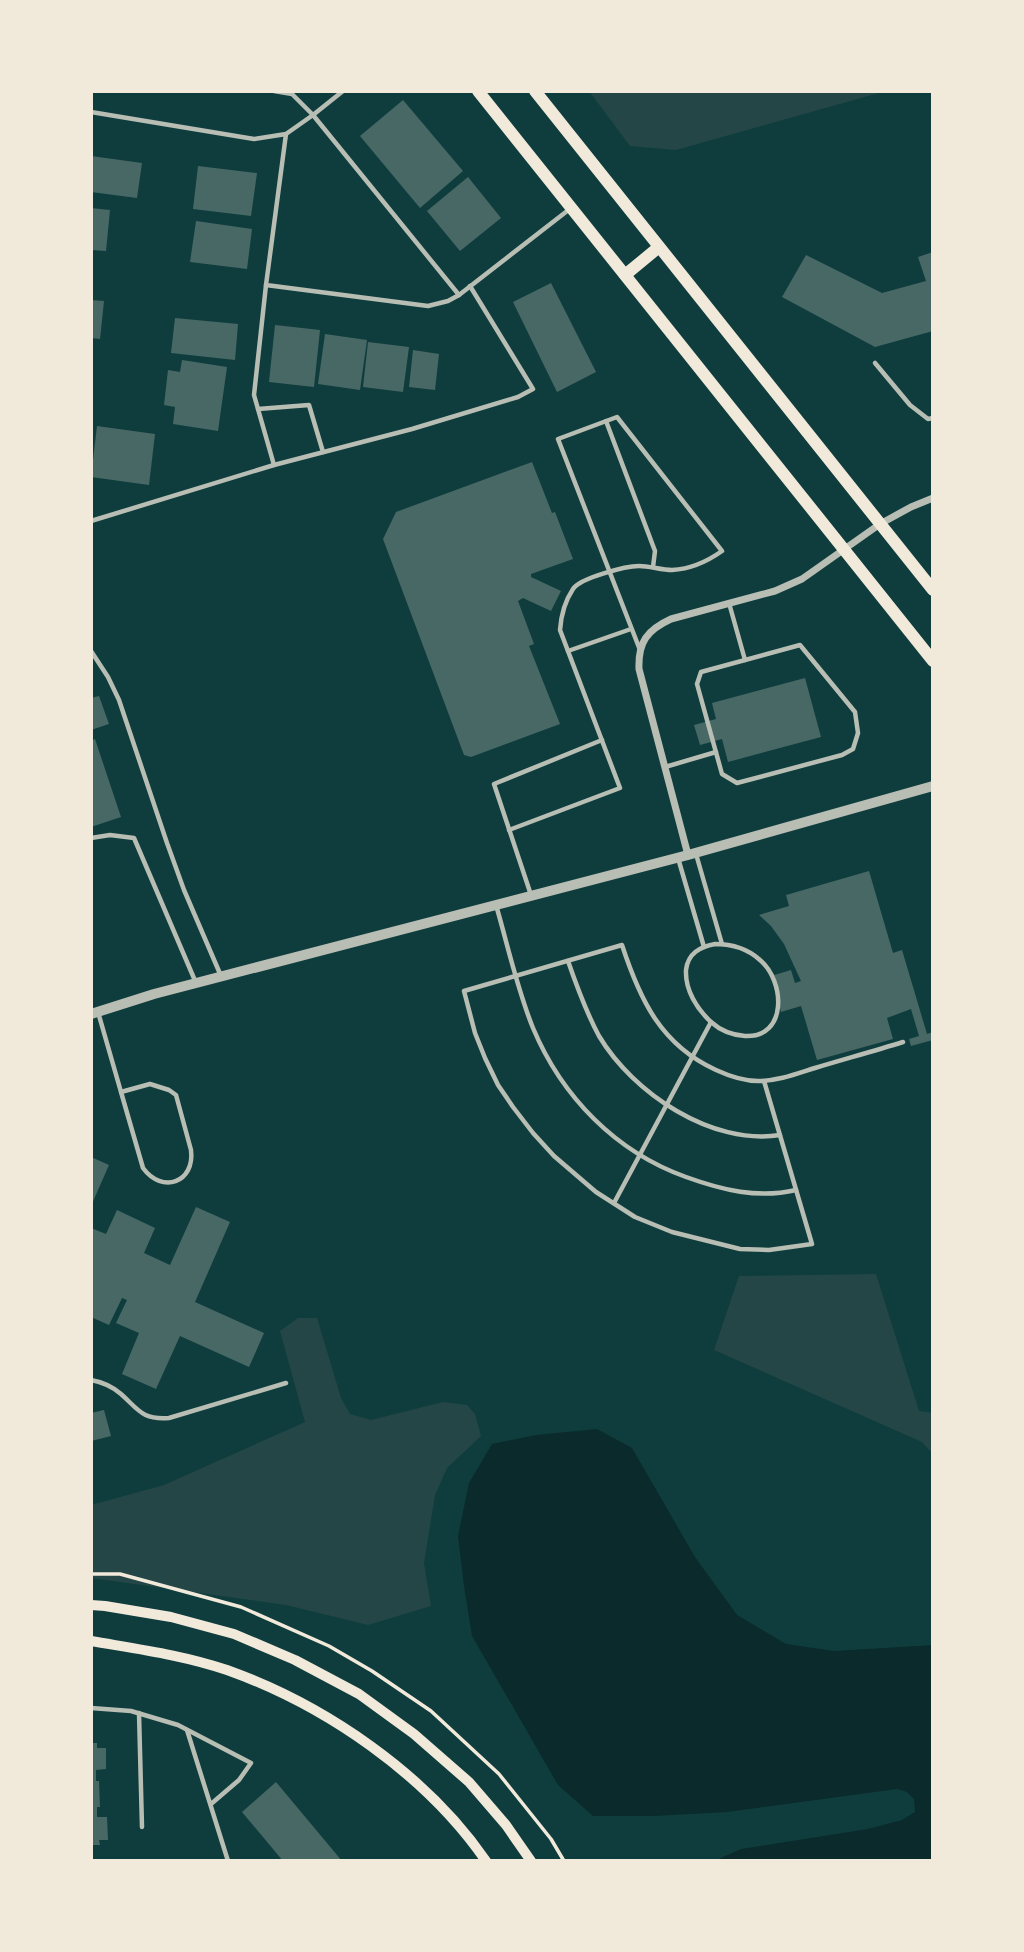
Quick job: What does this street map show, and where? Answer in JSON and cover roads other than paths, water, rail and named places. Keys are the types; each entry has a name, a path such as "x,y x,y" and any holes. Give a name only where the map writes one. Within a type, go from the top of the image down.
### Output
{"main road":[{"path":"478,91 933,661"},
{"path":"534,91 933,590"},
{"path":"625,275 659,247"},
{"path":"91,1605 171,1617 234,1634 295,1660 359,1694 414,1734 469,1782 506,1825 531,1861"},
{"path":"91,1642 164,1653 226,1670 298,1702 344,1728 397,1767 445,1810 486,1861"}],"street":[{"path":"687,855 639,668 640,651 646,636 657,625 671,619 775,591 802,579 880,524 933,498"},
{"path":"94,1013 196,983 687,855 933,786"}],"lane":[{"path":"274,91 292,94 313,115 459,295"},
{"path":"91,111 254,139 286,134 343,91"},
{"path":"274,465 254,395 286,134"},
{"path":"266,285 428,306 448,301 571,208"},
{"path":"91,521 274,465 412,429 518,397 533,389 470,286"},
{"path":"874,363 910,405 928,419 933,418"},
{"path":"258,409 309,405 323,452"},
{"path":"509,830 620,788 560,630 561,614 573,589 578,584 609,572 638,566 672,570 708,561 722,551 617,417 558,439 609,572 631,629 640,651"},
{"path":"606,421 655,551 653,567"},
{"path":"729,603 745,660"},
{"path":"568,651 631,629"},
{"path":"800,645 856,712 858,733 853,749 842,755 737,783 722,774 696,684 701,672 745,660 800,645"},
{"path":"91,651 108,677 124,712 184,890 221,977"},
{"path":"531,895 494,784 602,740"},
{"path":"665,767 716,752"},
{"path":"91,838 110,835 134,838 196,983"},
{"path":"687,855 722,944"},
{"path":"687,855 704,947"},
{"path":"496,904 532,1026 569,1092 600,1126 652,1163 681,1175 729,1190 757,1194 779,1194 796,1190"},
{"path":"722,944 750,953 762,961 771,973 779,1009 777,1018 763,1033 747,1036 719,1029 695,1003 686,977 687,963 694,951 722,944"},
{"path":"764,1080 812,1244 769,1250 740,1250 672,1232 635,1217 596,1192 533,1133 498,1085 475,1033 464,991 622,945 640,994 652,1017 665,1033 692,1056 729,1076 753,1081 764,1080 776,1079 904,1042"},
{"path":"568,961 583,1003 600,1037 634,1081 685,1115 724,1131 764,1138 780,1135"},
{"path":"94,1013 143,1168 149,1177 164,1183 185,1176 191,1164 191,1150 176,1095 150,1084 121,1092"},
{"path":"614,1203 711,1022"},
{"path":"91,1380 110,1386 122,1394 139,1412 160,1419 286,1383"},
{"path":"91,1708 131,1711 178,1725 251,1763 239,1780 211,1804"},
{"path":"139,1713 142,1827"},
{"path":"187,1730 228,1861"}]}
